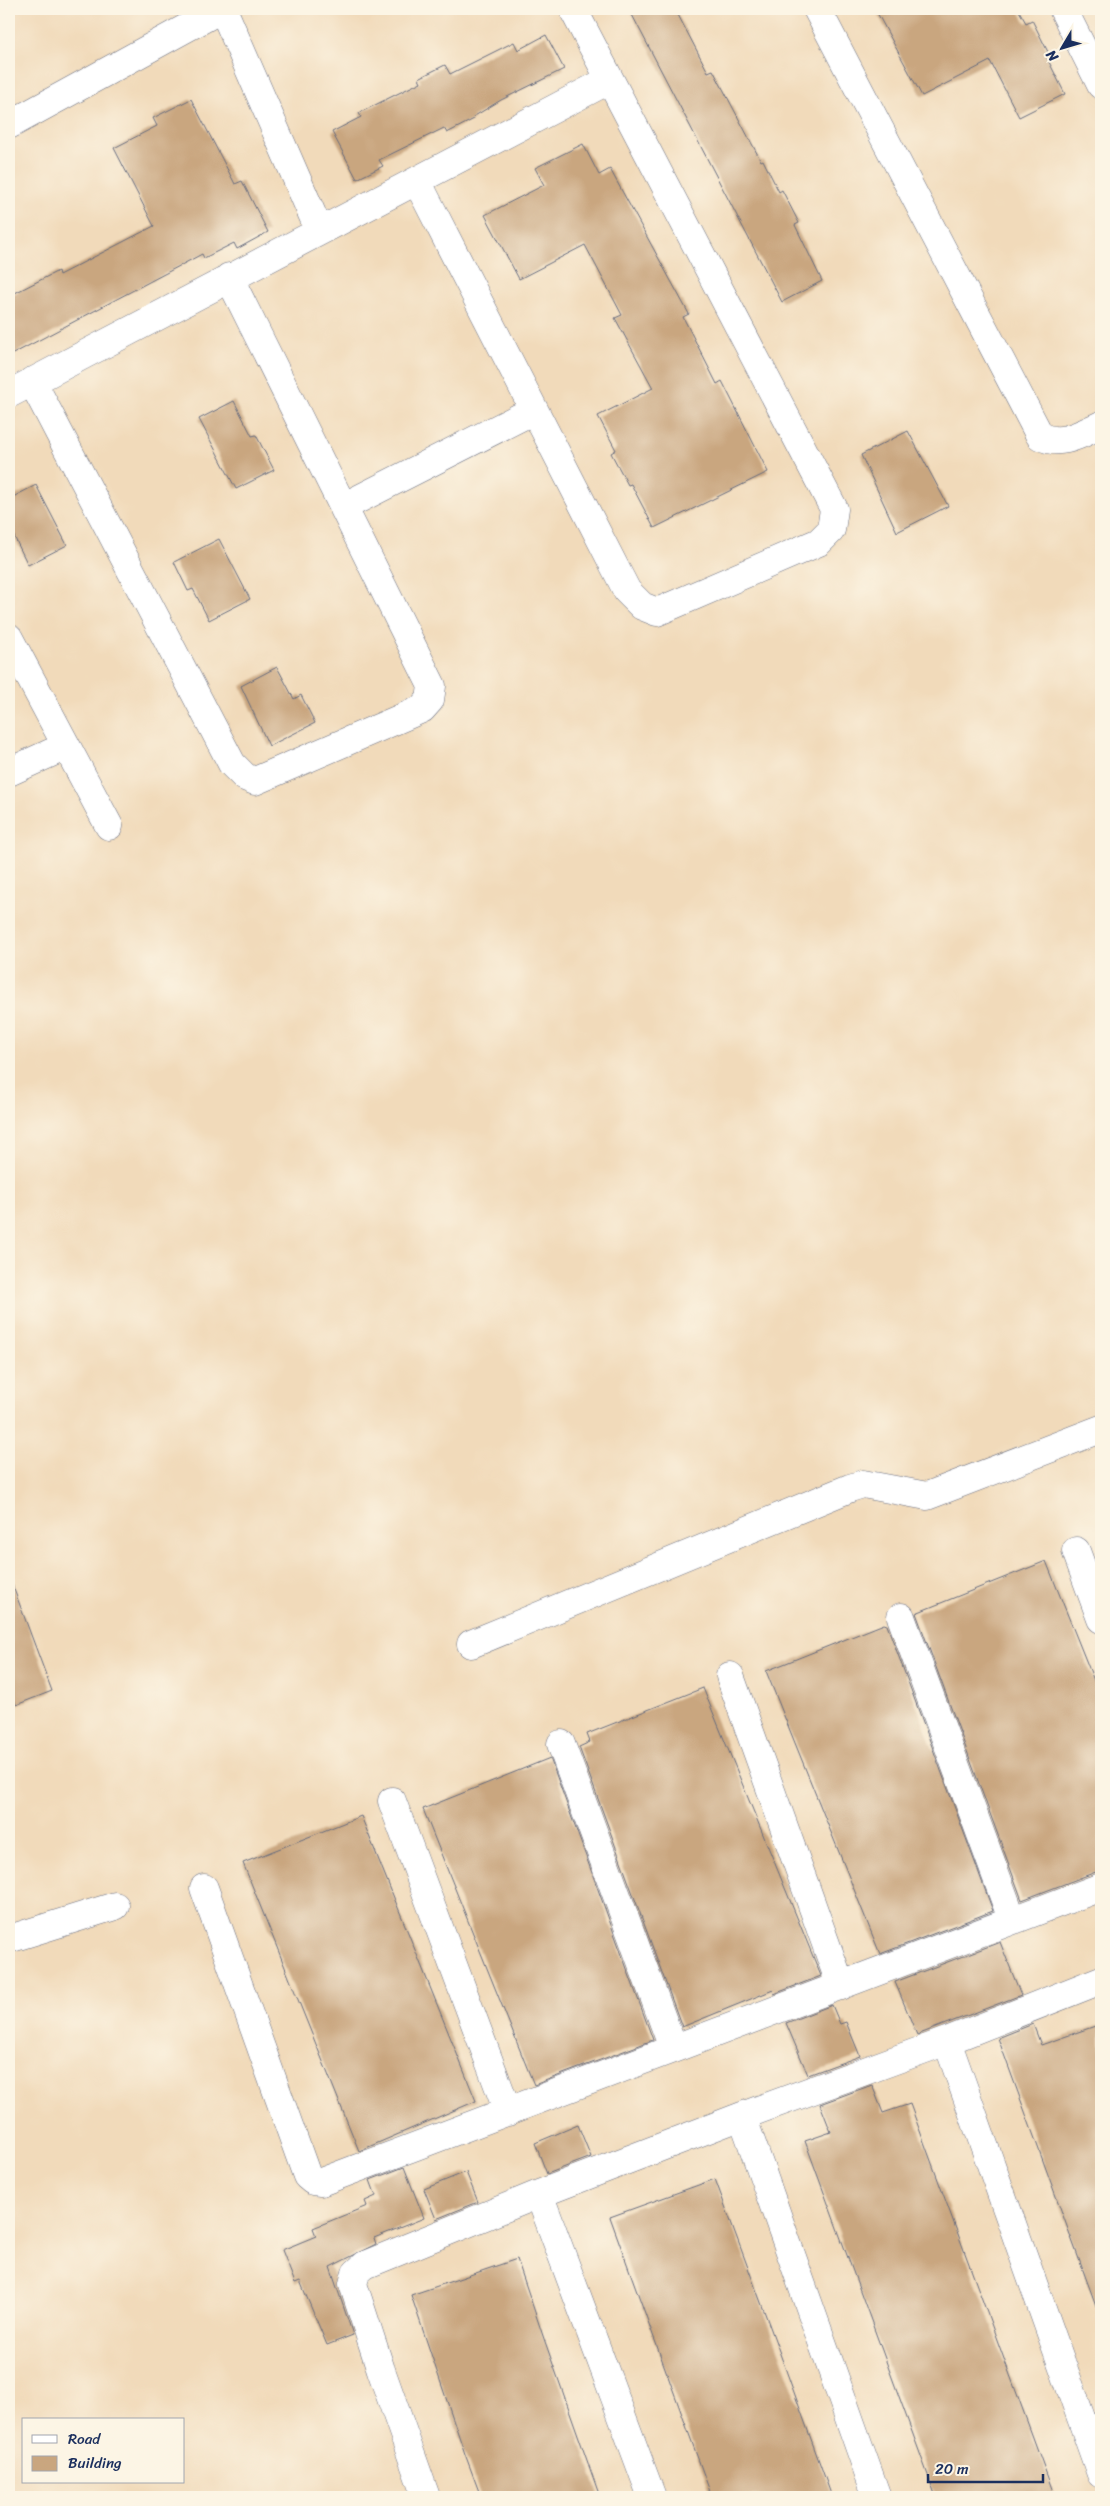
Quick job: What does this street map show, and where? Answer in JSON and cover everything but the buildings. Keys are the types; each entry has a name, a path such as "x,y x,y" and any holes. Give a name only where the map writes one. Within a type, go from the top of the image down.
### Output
{"street":[{"path":"9,125 222,9 319,230"},
{"path":"417,180 628,591 642,606 658,612 818,542 831,530 834,509 573,9"},
{"path":"817,9 1040,436 1050,441 1063,441 1101,425"},
{"path":"1063,9 1101,84"},
{"path":"9,394 319,230 609,80"},
{"path":"32,381 232,764 245,778 255,780 422,709 430,700 432,686 229,278"},
{"path":"343,507 534,410"},
{"path":"9,638 109,826"},
{"path":"9,772 66,746"},
{"path":"472,1644 850,1488 863,1484 927,1496 1101,1429"},
{"path":"1076,1551 1101,1619"},
{"path":"902,1617 1012,1919"},
{"path":"730,1676 841,1986"},
{"path":"561,1744 673,2048"},
{"path":"392,1801 508,2112"},
{"path":"204,1888 306,2176 313,2181 321,2182 841,1986 1012,1919 1101,1887"},
{"path":"9,1939 115,1906"},
{"path":"426,2497 353,2284 356,2273 365,2265 539,2194 742,2116 947,2042 1101,1980"},
{"path":"947,2042 1101,2474"},
{"path":"742,2116 877,2497"},
{"path":"539,2194 652,2497"}]}
